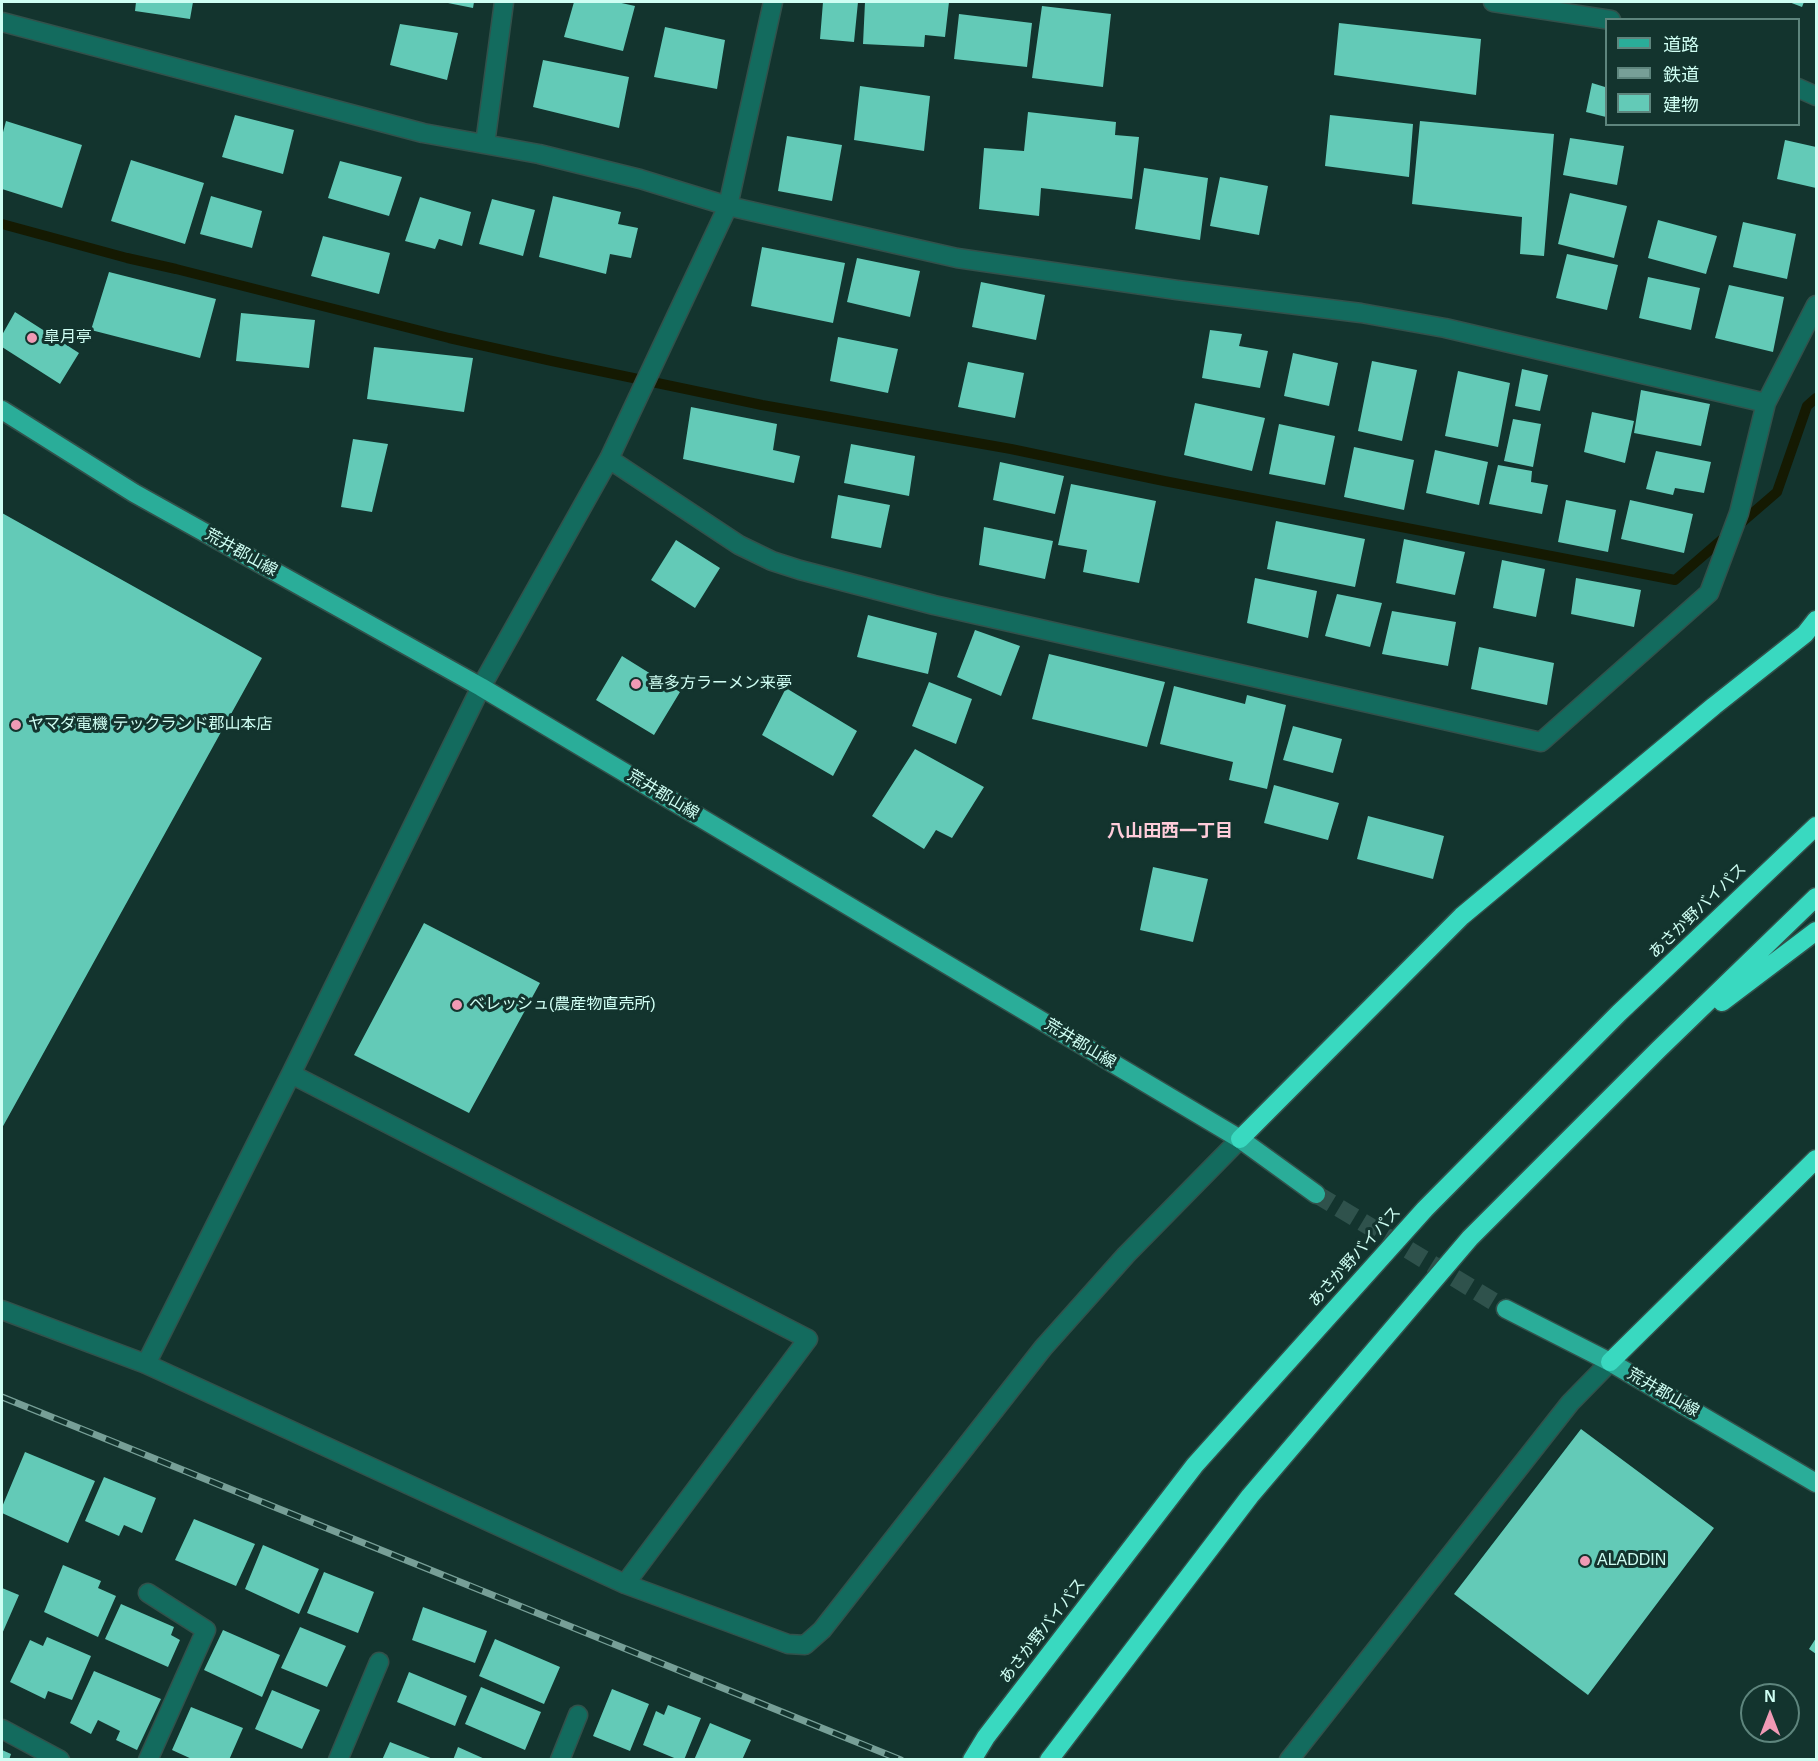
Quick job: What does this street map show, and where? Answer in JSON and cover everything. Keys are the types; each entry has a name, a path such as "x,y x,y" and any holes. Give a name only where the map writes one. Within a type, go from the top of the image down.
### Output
{"highway":[{"path":"1240,1139 1462,916 1714,705 1805,634 1816,620"},
{"name":"あさか野バイパス","path":"972,1760 986,1737 1196,1465 1425,1209 1619,1013 1816,826"},
{"path":"1049,1760 1250,1496 1462,1247 1658,1050 1816,897"},
{"path":"1658,1050 1816,931"},
{"path":"1610,1362 1816,1159"}],"main road":[{"name":"荒井郡山線","path":"2,410 134,493 481,687 1240,1139 1316,1194"},
{"name":"荒井郡山線","path":"1506,1310 1610,1362 1816,1483"}],"street":[{"path":"485,144 504,2"},
{"path":"146,1364 481,687 609,459 728,206 773,2"},
{"path":"1493,2 1605,19"},
{"path":"2,22 423,133 539,154 640,179 728,206 957,258 1361,314 1445,328 1766,403"},
{"path":"1800,89 1816,96"},
{"path":"609,459 739,545 772,561 800,570 934,605 1541,742 1709,593 1739,513 1766,403 1816,305"},
{"path":"291,1074 808,1339 625,1584"},
{"path":"2,1310 146,1364 625,1584 788,1644 805,1645 812,1641 1043,1348 1126,1255 1240,1139"},
{"path":"1289,1760 1570,1403 1610,1362"},
{"path":"148,1593 206,1630 148,1760"},
{"path":"338,1760 379,1662"},
{"path":"560,1760 578,1715"},
{"path":"2,1729 60,1760"}],"building":[{"path":"136,2 193,2 190,19 135,11"},
{"path":"443,2 474,2 473,8"},
{"path":"574,2 617,2 635,6 623,51 564,37"},
{"path":"823,2 858,2 854,42 820,39"},
{"path":"865,2 949,2 945,37 925,35 924,47 863,44"},
{"path":"1789,2 1804,2 1802,7"},
{"path":"1042,6 1111,14 1103,87 1032,78"},
{"path":"959,14 1032,23 1027,67 954,59"},
{"path":"1339,23 1481,39 1476,95 1334,75"},
{"path":"400,24 458,33 447,80 390,65"},
{"path":"665,27 725,40 717,89 654,77"},
{"path":"543,60 629,77 619,128 533,107"},
{"path":"1592,83 1605,87 1605,117 1586,112"},
{"path":"860,86 930,96 924,151 854,140"},
{"path":"1028,112 1116,122 1115,135 1139,137 1132,199 1041,188 1039,216 979,209 984,148 1024,151"},
{"path":"235,115 294,130 283,174 222,157"},
{"path":"1330,115 1413,124 1409,177 1325,166"},
{"path":"6,121 82,145 62,208 2,189 2,136"},
{"path":"1420,121 1554,134 1544,256 1520,254 1522,217 1412,204"},
{"path":"787,136 842,145 832,201 778,191"},
{"path":"1570,138 1624,146 1617,185 1563,175"},
{"path":"1785,140 1816,147 1816,188 1777,179"},
{"path":"131,160 204,183 185,244 111,221"},
{"path":"340,161 402,177 389,216 328,198"},
{"path":"1144,168 1208,178 1200,240 1135,229"},
{"path":"1220,177 1268,186 1259,235 1210,226"},
{"path":"1570,193 1627,206 1614,258 1558,244"},
{"path":"211,196 262,211 252,248 200,234"},
{"path":"553,196 621,212 618,224 638,228 631,258 610,254 606,274 539,257"},
{"path":"420,197 471,212 462,246 439,239 435,249 405,241"},
{"path":"492,199 535,210 523,256 479,244"},
{"path":"1658,220 1717,236 1706,274 1648,258"},
{"path":"1743,222 1796,234 1787,279 1733,267"},
{"path":"323,236 390,253 379,294 311,276"},
{"path":"762,247 845,263 833,323 751,306"},
{"path":"1567,254 1618,265 1607,310 1556,298"},
{"path":"857,258 920,271 910,317 847,302"},
{"path":"109,272 216,299 200,358 91,330"},
{"path":"1648,277 1700,288 1691,330 1639,318"},
{"path":"981,282 1045,295 1036,340 972,327"},
{"path":"1729,285 1784,297 1773,352 1715,338"},
{"path":"15,312 79,353 60,384 2,347 2,335"},
{"path":"241,313 315,320 309,368 236,361"},
{"path":"1210,330 1242,334 1239,346 1268,351 1260,388 1202,378"},
{"path":"838,337 898,349 888,393 830,381"},
{"path":"374,347 473,358 464,412 367,399"},
{"path":"1293,353 1338,363 1329,406 1284,396"},
{"path":"1372,361 1417,370 1402,441 1358,431"},
{"path":"968,362 1024,373 1015,418 958,407"},
{"path":"1522,369 1548,375 1540,411 1515,406"},
{"path":"1458,371 1510,383 1498,447 1445,436"},
{"path":"1641,390 1710,404 1701,446 1634,433"},
{"path":"1195,403 1265,418 1252,471 1184,455"},
{"path":"691,407 777,424 773,450 800,456 794,483 683,459"},
{"path":"1592,412 1634,421 1625,463 1584,452"},
{"path":"1513,419 1541,424 1533,467 1504,461"},
{"path":"1279,424 1335,436 1325,485 1269,474"},
{"path":"353,439 388,444 372,512 341,507"},
{"path":"851,444 915,456 909,496 844,483"},
{"path":"1354,447 1414,460 1404,510 1344,497"},
{"path":"1435,450 1488,462 1479,505 1426,493"},
{"path":"1656,451 1711,462 1704,493 1675,488 1673,495 1646,489"},
{"path":"1000,462 1064,476 1055,514 993,500"},
{"path":"1498,465 1532,471 1531,482 1548,485 1542,514 1489,504"},
{"path":"1071,484 1156,501 1139,583 1083,572 1087,550 1058,545"},
{"path":"838,495 890,505 881,548 831,538"},
{"path":"1566,500 1616,510 1608,552 1558,542"},
{"path":"1630,500 1693,514 1684,553 1621,539"},
{"path":"2,513 262,658 2,1128"},
{"path":"1276,521 1365,539 1355,587 1267,569"},
{"path":"984,527 1053,541 1045,579 979,565"},
{"path":"1404,539 1465,552 1455,595 1396,583"},
{"path":"676,540 720,568 695,608 651,580"},
{"path":"1502,560 1545,569 1536,617 1493,608"},
{"path":"1255,578 1317,591 1308,638 1247,623"},
{"path":"1576,578 1641,590 1634,627 1571,614"},
{"path":"1337,594 1382,603 1370,647 1325,636"},
{"path":"1392,611 1456,622 1448,666 1382,654"},
{"path":"868,615 937,633 928,674 857,657"},
{"path":"975,630 1020,646 1001,696 957,677"},
{"path":"1479,647 1554,663 1547,705 1471,689"},
{"path":"1049,654 1165,682 1147,747 1032,719"},
{"path":"622,656 680,692 654,735 596,700"},
{"path":"929,682 972,699 956,744 912,726"},
{"path":"1174,686 1245,704 1247,695 1286,705 1267,789 1229,780 1233,762 1160,744"},
{"path":"786,688 857,731 833,776 762,735"},
{"path":"1293,726 1342,739 1333,773 1283,760"},
{"path":"915,749 984,787 952,838 936,830 924,849 872,816"},
{"path":"1274,785 1339,803 1328,840 1264,823"},
{"path":"1368,816 1444,836 1433,879 1357,859"},
{"path":"1153,867 1208,879 1193,942 1140,930"},
{"path":"424,923 540,983 469,1113 354,1055"},
{"name":"ALADDIN","path":"1581,1429 1714,1528 1588,1695 1454,1594"},
{"path":"25,1452 95,1481 68,1543 2,1513 2,1507"},
{"path":"104,1477 156,1498 142,1533 124,1525 119,1536 85,1521"},
{"path":"194,1519 255,1544 236,1586 175,1560"},
{"path":"263,1545 319,1569 299,1614 245,1589"},
{"path":"63,1565 101,1581 98,1588 116,1596 98,1637 44,1612"},
{"path":"324,1572 374,1592 358,1633 307,1613"},
{"path":"2,1588 19,1595 2,1634"},
{"path":"121,1604 174,1627 171,1635 180,1640 168,1667 105,1639"},
{"path":"423,1607 487,1631 475,1663 412,1640"},
{"path":"300,1627 346,1646 327,1687 281,1668"},
{"path":"223,1630 280,1655 262,1697 204,1670"},
{"path":"47,1637 91,1656 72,1700 48,1691 45,1699 10,1682 30,1640 43,1646"},
{"path":"1816,1638 1816,1654 1809,1649"},
{"path":"495,1639 560,1667 544,1704 479,1676"},
{"path":"94,1671 161,1699 137,1750 116,1740 120,1731 98,1720 91,1734 70,1723"},
{"path":"409,1672 467,1696 455,1726 397,1702"},
{"path":"481,1687 541,1712 525,1750 465,1724"},
{"path":"612,1689 649,1704 630,1751 593,1736"},
{"path":"272,1690 320,1710 302,1749 255,1729"},
{"path":"668,1705 701,1718 684,1760 643,1745 656,1711 664,1715"},
{"path":"191,1707 243,1728 229,1760 194,1760 172,1750"},
{"path":"710,1723 751,1740 742,1760 694,1760"},
{"path":"390,1742 433,1759 433,1760 382,1760"},
{"path":"458,1747 487,1760 453,1760"},
{"path":"2,1750 11,1754 9,1760 2,1760"}],"waterway":[{"path":"2,224 127,258 449,338 552,361 762,405 1011,449 1675,580 1777,492 1807,406 1816,398"}],"tunnel":[{"path":"1316,1194 1506,1309"}],"railway":[{"path":"2,1397 901,1760"}],"place":[{"name":"皐月亭","path":"32,338"},
{"name":"喜多方ラーメン来夢","path":"636,684"},
{"name":"ヤマダ電機 テックランド郡山本店","path":"16,725"},
{"name":"ベレッシュ(農産物直売所)","path":"457,1005"},
{"name":"ALADDIN","path":"1585,1561"}],"district":[{"name":"八山田西一丁目","path":"1170,832"}]}
